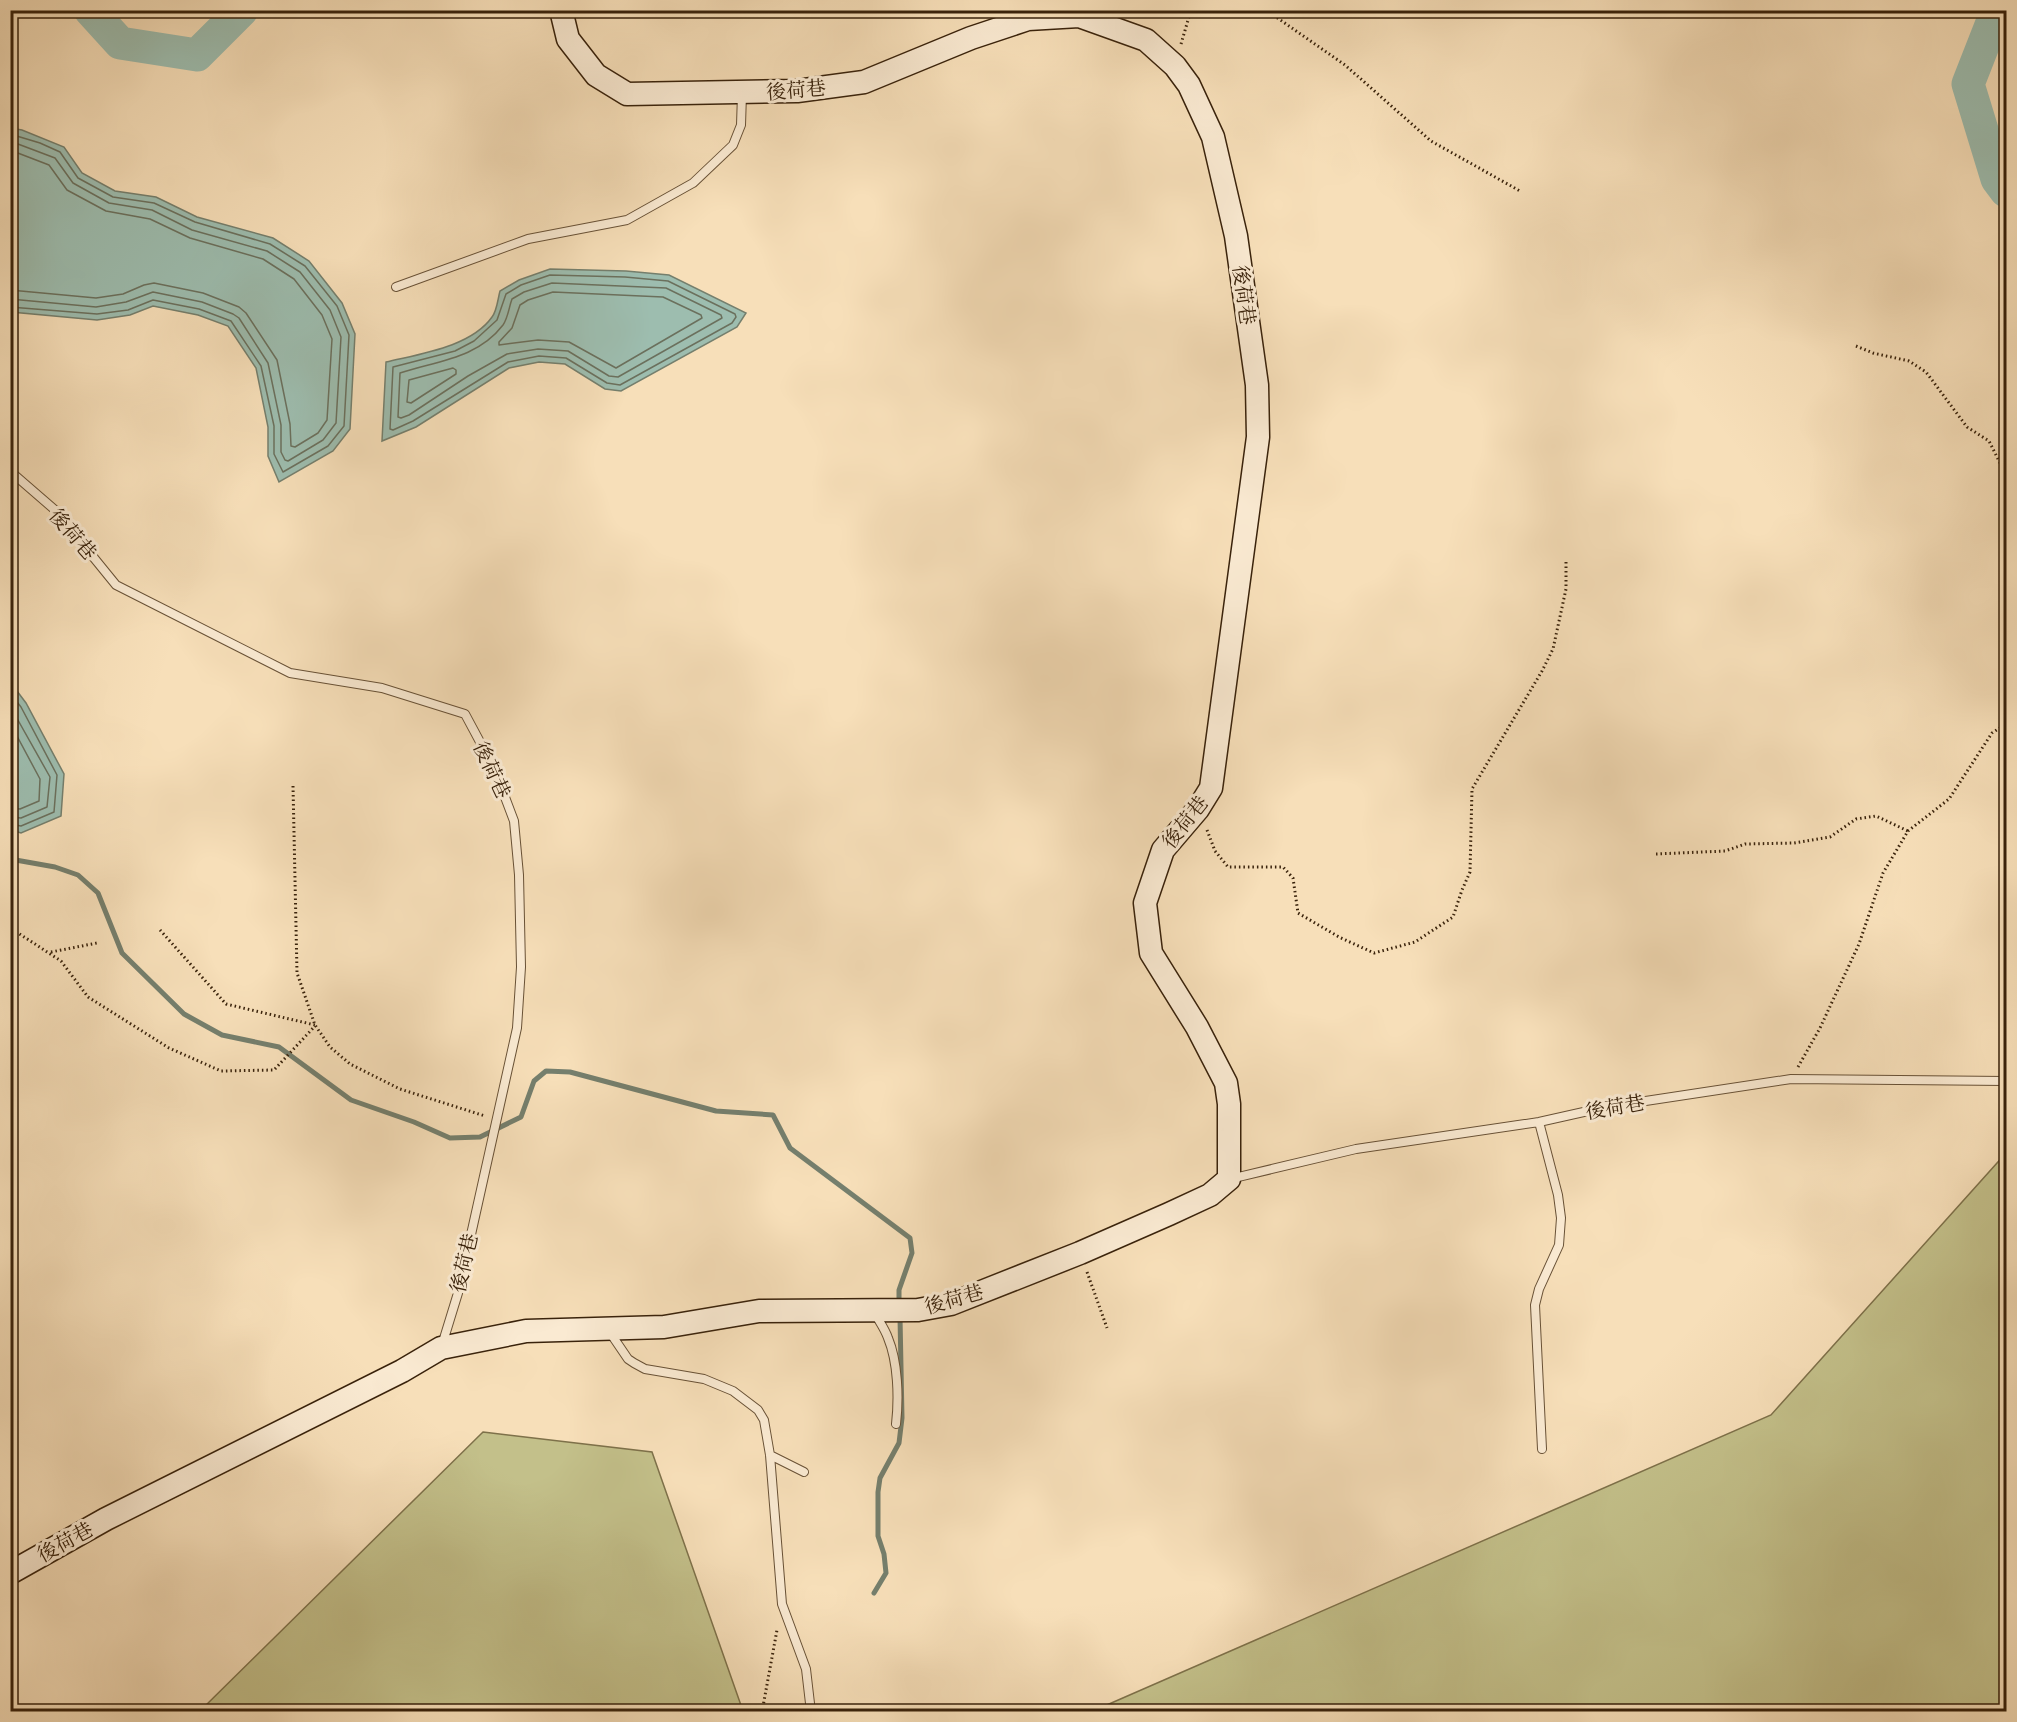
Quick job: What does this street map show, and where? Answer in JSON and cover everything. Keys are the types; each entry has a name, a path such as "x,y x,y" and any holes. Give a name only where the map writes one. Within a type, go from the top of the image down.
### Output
{"street":[{"name":"後荷巷","path":"10,1573 106,1519 402,1371 441,1348 526,1331 608,1330 688,1324 759,1311 874,1312 918,1310 951,1304 1080,1253 1210,1195 1229,1179 1229,1104 1226,1083 1197,1027 1151,952 1144,903 1163,850 1198,809 1212,788 1258,437 1257,385 1236,236 1213,137 1189,85 1175,66 1146,40 1079,16 1069,16 1028,19 971,38 864,82 797,91 742,94 627,94 596,75 568,39 561,10"}],"lane":[{"path":"396,287 528,239 627,220 693,183 733,145 741,125 742,94"},
{"name":"後荷巷","path":"10,471 55,510 116,585 290,673 382,688 465,714 494,768 514,821 519,875 521,967 517,1028 458,1293 441,1348"},
{"name":"後荷巷","path":"1229,1179 1356,1149 1539,1122 1606,1107 1791,1079 2007,1081"},
{"path":"1539,1122 1558,1195 1561,1218 1559,1245 1539,1289 1535,1305 1542,1449"},
{"path":"874,1312 888,1338 893,1359 898,1404 896,1424"},
{"path":"608,1330 628,1359 634,1363 645,1369 704,1379 733,1391 758,1410 764,1420 770,1455 782,1604 806,1669 811,1712"},
{"path":"770,1455 804,1472"}],"path":[{"path":"1175,66 1191,10"},
{"path":"1266,10 1345,65 1431,141 1520,191"},
{"path":"1856,346 1873,353 1909,361 1926,372 1967,428 1989,441 2007,475"},
{"path":"1198,809 1215,851 1228,867 1283,867 1293,878 1298,913 1339,937 1374,953 1415,942 1453,917 1470,872 1472,789 1553,649 1566,589 1566,562"},
{"path":"1791,1079 1820,1028 1859,944 1883,873 1908,831 1949,799 1992,733 2007,724"},
{"path":"293,786 297,973 315,1025 330,1047 350,1064 400,1089 469,1113 496,1119"},
{"path":"1656,854 1725,851 1745,844 1794,843 1830,837 1856,819 1876,816 1908,831"},
{"path":"12,929 61,961 88,997 169,1048 221,1071 274,1070 315,1025"},
{"path":"160,930 226,1004 315,1025"},
{"path":"49,953 97,943"},
{"path":"1080,1253 1107,1328"},
{"path":"762,1712 782,1604"}],"shaded area":[{"path":"2006,1153 2006,1711 1093,1711 1771,1415"},
{"path":"483,1432 652,1452 743,1711 200,1711"}],"water":[{"path":"10,128 22,130 64,147 82,173 115,191 156,197 197,217 273,238 309,261 342,303 355,334 350,429 333,451 279,482 268,456 268,427 256,368 228,326 198,315 153,306 130,315 97,320 11,312"},
{"path":"550,269 626,271 669,275 746,313 737,327 621,391 605,389 565,364 539,362 509,368 416,427 382,441 386,362 443,348 471,336 494,314 500,291 519,280"},
{"path":"11,683 26,703 64,774 61,816 21,833 11,830"}],"waterway":[{"path":"90,10 120,43 197,55 242,10"},
{"path":"1997,10 1968,84 1997,179 2006,191"},
{"path":"10,859 55,867 78,875 98,893 122,953 184,1014 222,1035 279,1047 351,1100 414,1122 450,1138 480,1137 521,1117 534,1081 546,1071 570,1072 716,1111 773,1115 790,1148 910,1238 912,1253 899,1290 899,1304"},
{"path":"874,1593 886,1573 884,1554 878,1536 880,1478 899,1443 902,1418 900,1317"}]}
